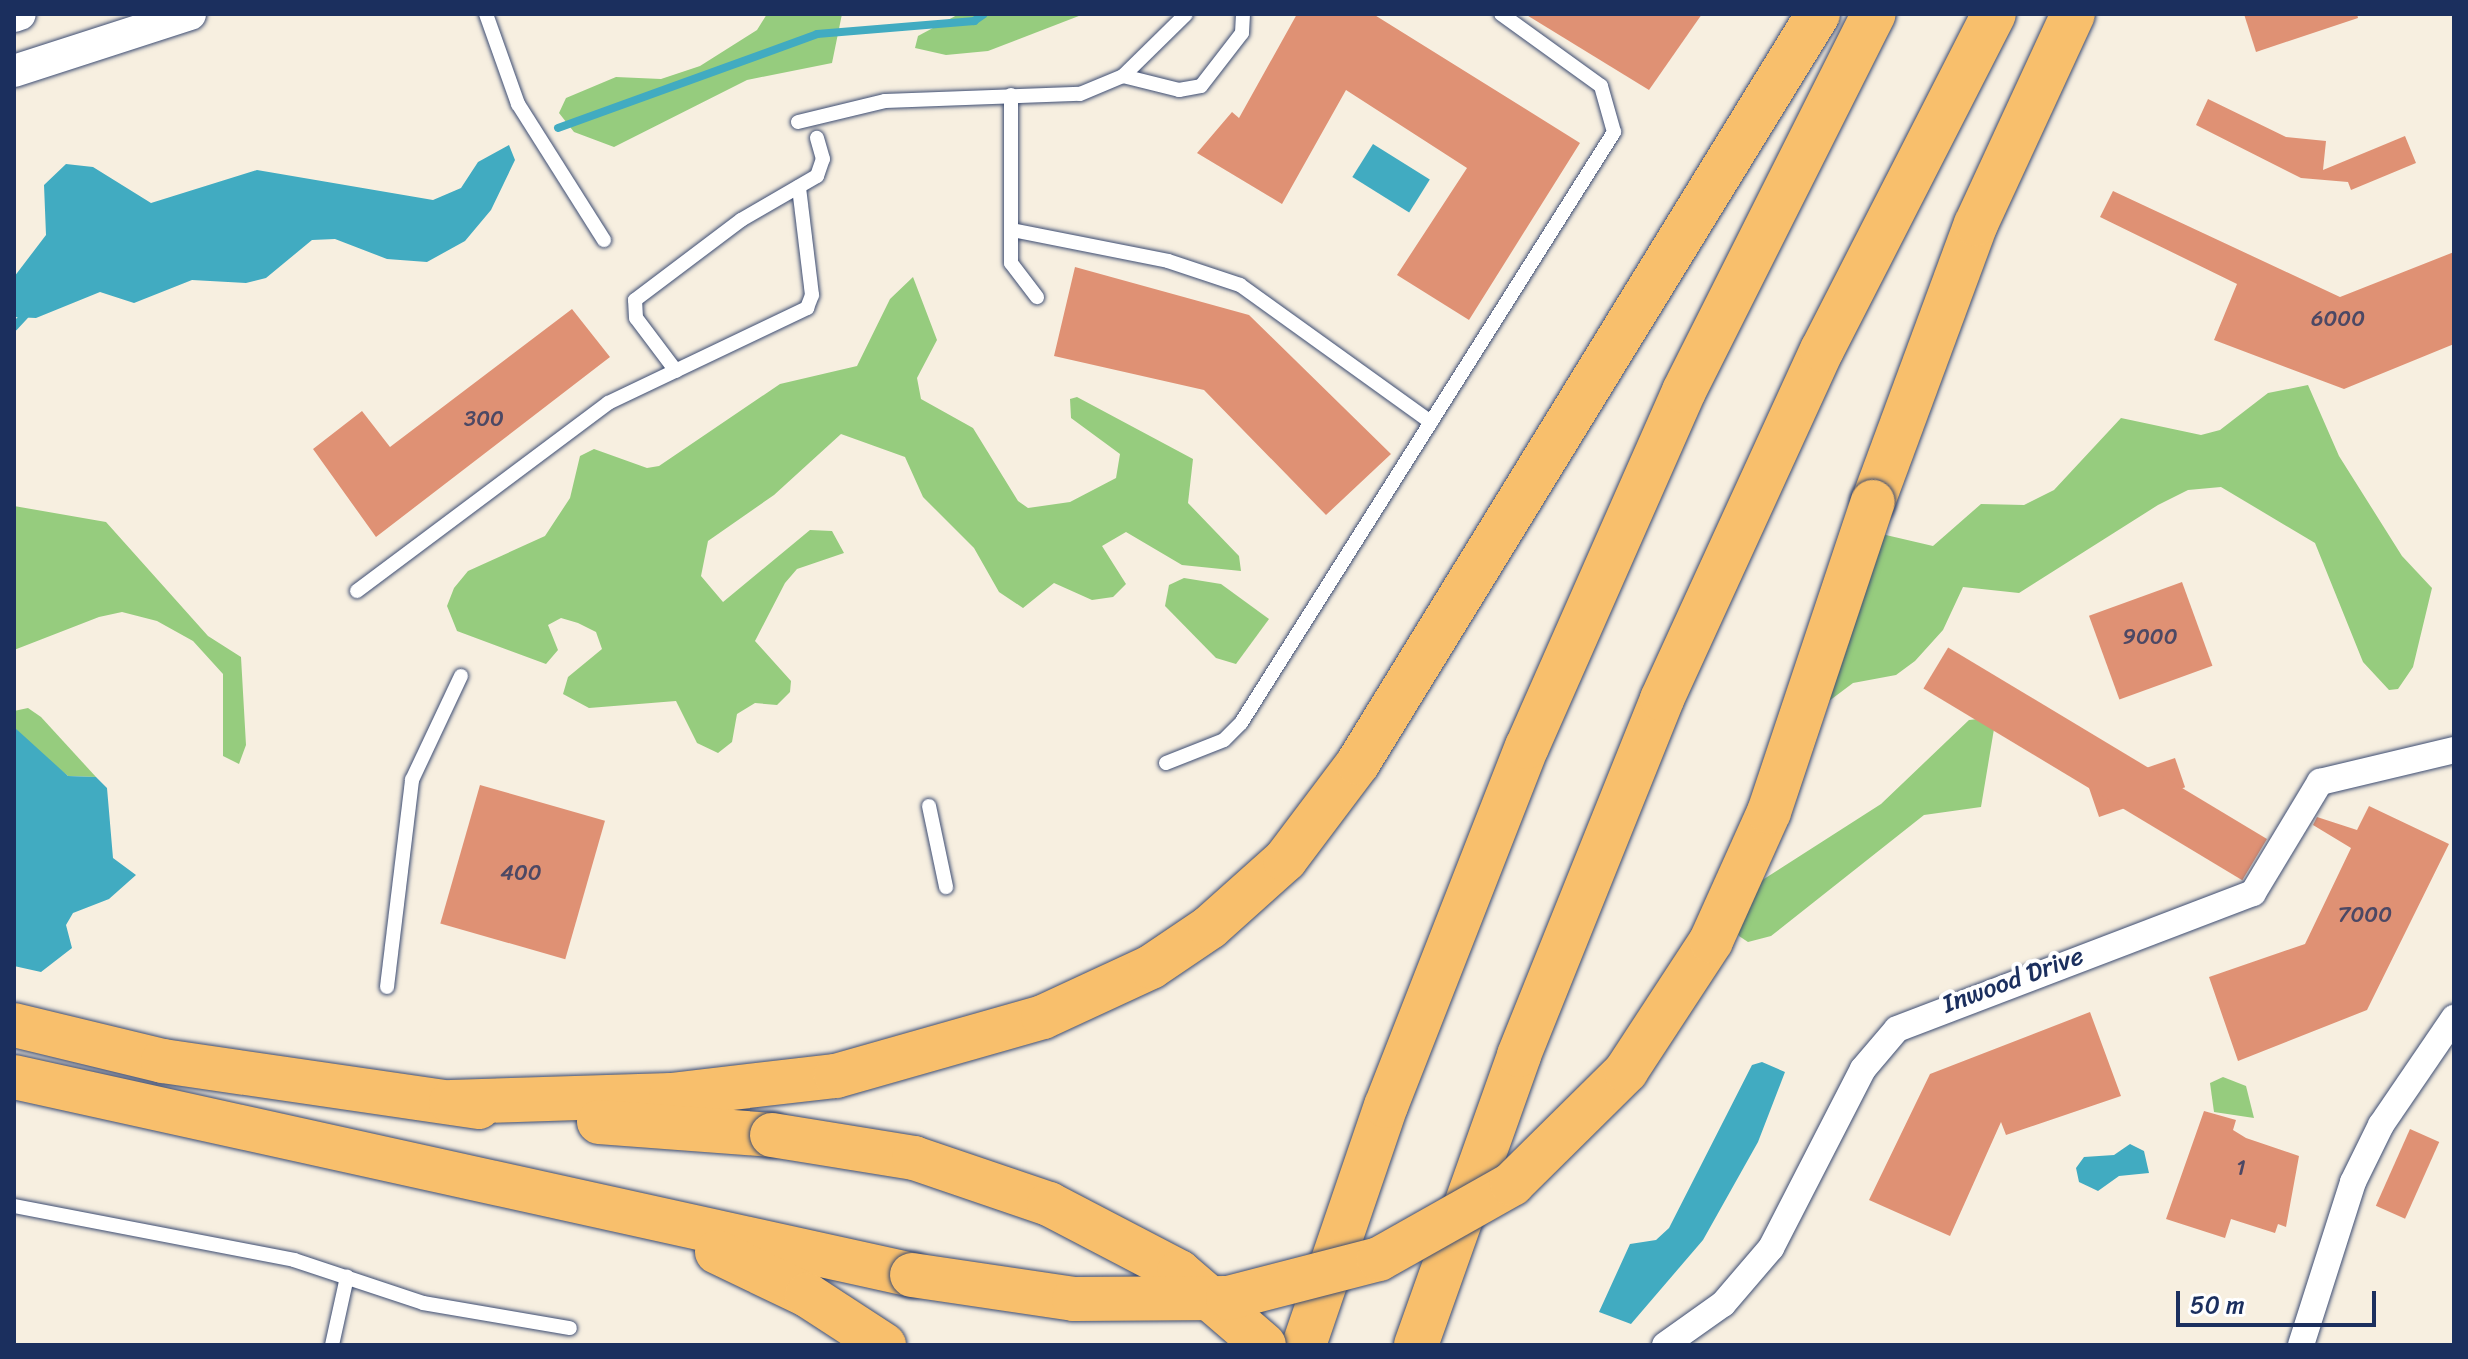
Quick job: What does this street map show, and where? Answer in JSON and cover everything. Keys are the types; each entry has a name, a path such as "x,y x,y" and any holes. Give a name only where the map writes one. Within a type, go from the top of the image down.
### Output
{"highway":[{"path":"451,1102 671,1095 836,1076 1043,1017 1151,967 1210,927 1285,860 1358,763 1818,14"},
{"path":"1304,1345 1420,1016 1554,683 1684,391 1874,14"},
{"path":"1416,1345 1544,990 1675,670 1857,278 1994,14"},
{"path":"14,1077 575,1204 912,1275 1074,1299 1228,1298 1311,1282 1404,1248 1533,1168 1626,1071 1711,941 1769,812 1873,502 1953,278 2073,14"},
{"path":"14,1025 163,1061 544,1118 772,1135 914,1158 1063,1209 1179,1272 1264,1345"},
{"path":"575,1204 746,1264 884,1345"}],"street":[{"path":"14,16 20,14"},
{"path":"22,67 190,14"},
{"name":"Inwood Drive","path":"1665,1345 1713,1313 1771,1248 1863,1069 1897,1029 2249,895 2274,869 2303,800 2320,782 2454,750"},
{"path":"2301,1345 2360,1168 2454,1018"}],"lane":[{"path":"486,14 518,104 604,240"},
{"path":"798,122 859,104 1080,94 1123,76 1186,14"},
{"path":"1123,76 1179,90 1201,86 1242,33 1243,14"},
{"path":"1166,763 1233,734 1614,132 1601,86 1501,14"},
{"path":"1011,95 1011,263 1037,297"},
{"path":"676,371 636,318 637,297 821,170 817,138"},
{"path":"357,591 608,403 809,306 799,187"},
{"path":"1012,230 1168,261 1240,285 1431,422"},
{"path":"387,987 412,780 461,676"},
{"path":"929,806 946,887"},
{"path":"14,1206 294,1260 423,1303 570,1328"},
{"path":"332,1345 347,1277"}],"green space":[{"path":"767,14 842,14 832,63 747,80 614,147 574,132 559,113 566,98 616,77 661,79 700,66 757,30"},
{"path":"959,14 1084,14 988,51 946,55 915,48 918,36"},
{"path":"913,277 937,340 917,378 921,399 973,428 1018,501 1028,508 1070,502 1116,478 1120,454 1071,418 1070,399 1077,397 1193,459 1188,503 1239,556 1241,571 1182,565 1126,532 1102,546 1126,584 1113,597 1092,600 1054,583 1023,608 999,592 974,548 923,497 905,457 841,434 774,495 708,541 701,576 723,602 810,530 832,531 844,553 797,569 785,583 755,641 791,681 790,692 777,705 755,703 737,714 732,742 718,753 697,743 676,701 589,708 563,694 568,677 602,649 596,632 578,623 561,618 548,625 558,650 546,664 457,631 447,606 454,588 468,571 545,536 570,498 580,456 594,449 647,468 659,466 780,384 857,366 890,299"},
{"path":"2308,385 2339,456 2402,556 2432,588 2413,667 2398,689 2389,690 2363,662 2315,543 2221,487 2188,490 2158,505 2019,593 1963,587 1943,630 1915,661 1896,675 1853,683 1817,710 1873,532 1933,546 1981,504 2024,505 2054,490 2121,418 2201,435 2220,430 2268,393"},
{"path":"14,506 106,522 208,636 241,657 246,745 239,764 223,756 223,674 193,641 157,621 122,612 99,617 14,650"},
{"path":"1184,578 1221,584 1269,619 1236,664 1216,658 1165,606 1169,585"},
{"path":"28,708 41,717 96,777 68,776 34,749 14,727 14,711"},
{"path":"1996,717 1981,807 1924,815 1771,936 1748,942 1739,936 1735,928 1753,886 1881,804 1969,720"},
{"path":"2223,1077 2246,1086 2254,1118 2214,1112 2210,1083"}],"water":[{"path":"1373,144 1430,180 1409,213 1352,177"},
{"path":"509,145 515,160 491,210 465,241 427,262 387,259 335,239 312,240 266,278 246,283 192,280 134,303 100,292 36,318 14,317 14,277 46,235 44,185 66,164 93,167 151,203 257,170 433,200 461,188 478,162"},
{"path":"14,727 68,776 96,777 107,788 113,858 136,875 109,899 73,913 66,925 72,948 41,972 14,966"},
{"path":"1762,1062 1785,1072 1758,1142 1703,1240 1631,1324 1599,1312 1630,1244 1656,1240 1669,1228 1752,1065"},
{"path":"2130,1144 2144,1151 2149,1173 2119,1176 2098,1191 2079,1182 2076,1168 2084,1157 2114,1155"}],"building":[{"path":"1297,14 1373,14 1580,143 1469,320 1397,275 1467,168 1346,90 1282,204 1197,153 1232,112 1239,118"},
{"path":"1525,14 1702,14 1649,90"},
{"path":"2244,14 2357,14 2358,18 2256,52"},
{"path":"2208,99 2286,137 2326,141 2323,170 2405,136 2416,163 2351,190 2348,182 2301,178 2196,125"},
{"path":"2113,191 2340,297 2454,252 2454,344 2344,389 2214,340 2237,284 2100,217"},
{"path":"1075,267 1249,315 1391,454 1326,515 1204,390 1054,356"},
{"path":"572,309 610,357 376,537 313,449 362,411 390,447"},
{"path":"2182,582 2212,666 2119,699 2089,616"},
{"path":"1948,647 2267,839 2242,880 1923,689"},
{"path":"2175,758 2185,787 2099,817 2089,788"},
{"path":"480,785 605,821 565,959 440,923"},
{"path":"2369,806 2449,844 2367,1010 2238,1061 2209,977 2305,944 2351,848 2313,825 2317,817 2357,830"},
{"path":"2090,1012 2121,1096 2006,1135 2001,1122 1950,1236 1869,1200 1930,1074"},
{"path":"2204,1111 2236,1120 2233,1130 2246,1138 2299,1156 2286,1227 2278,1224 2275,1233 2231,1219 2225,1238 2166,1219"},
{"path":"2410,1129 2439,1142 2405,1219 2376,1206"}],"waterway":[{"path":"558,128 817,34 974,21 984,14"},
{"path":"14,327 25,315"}]}
